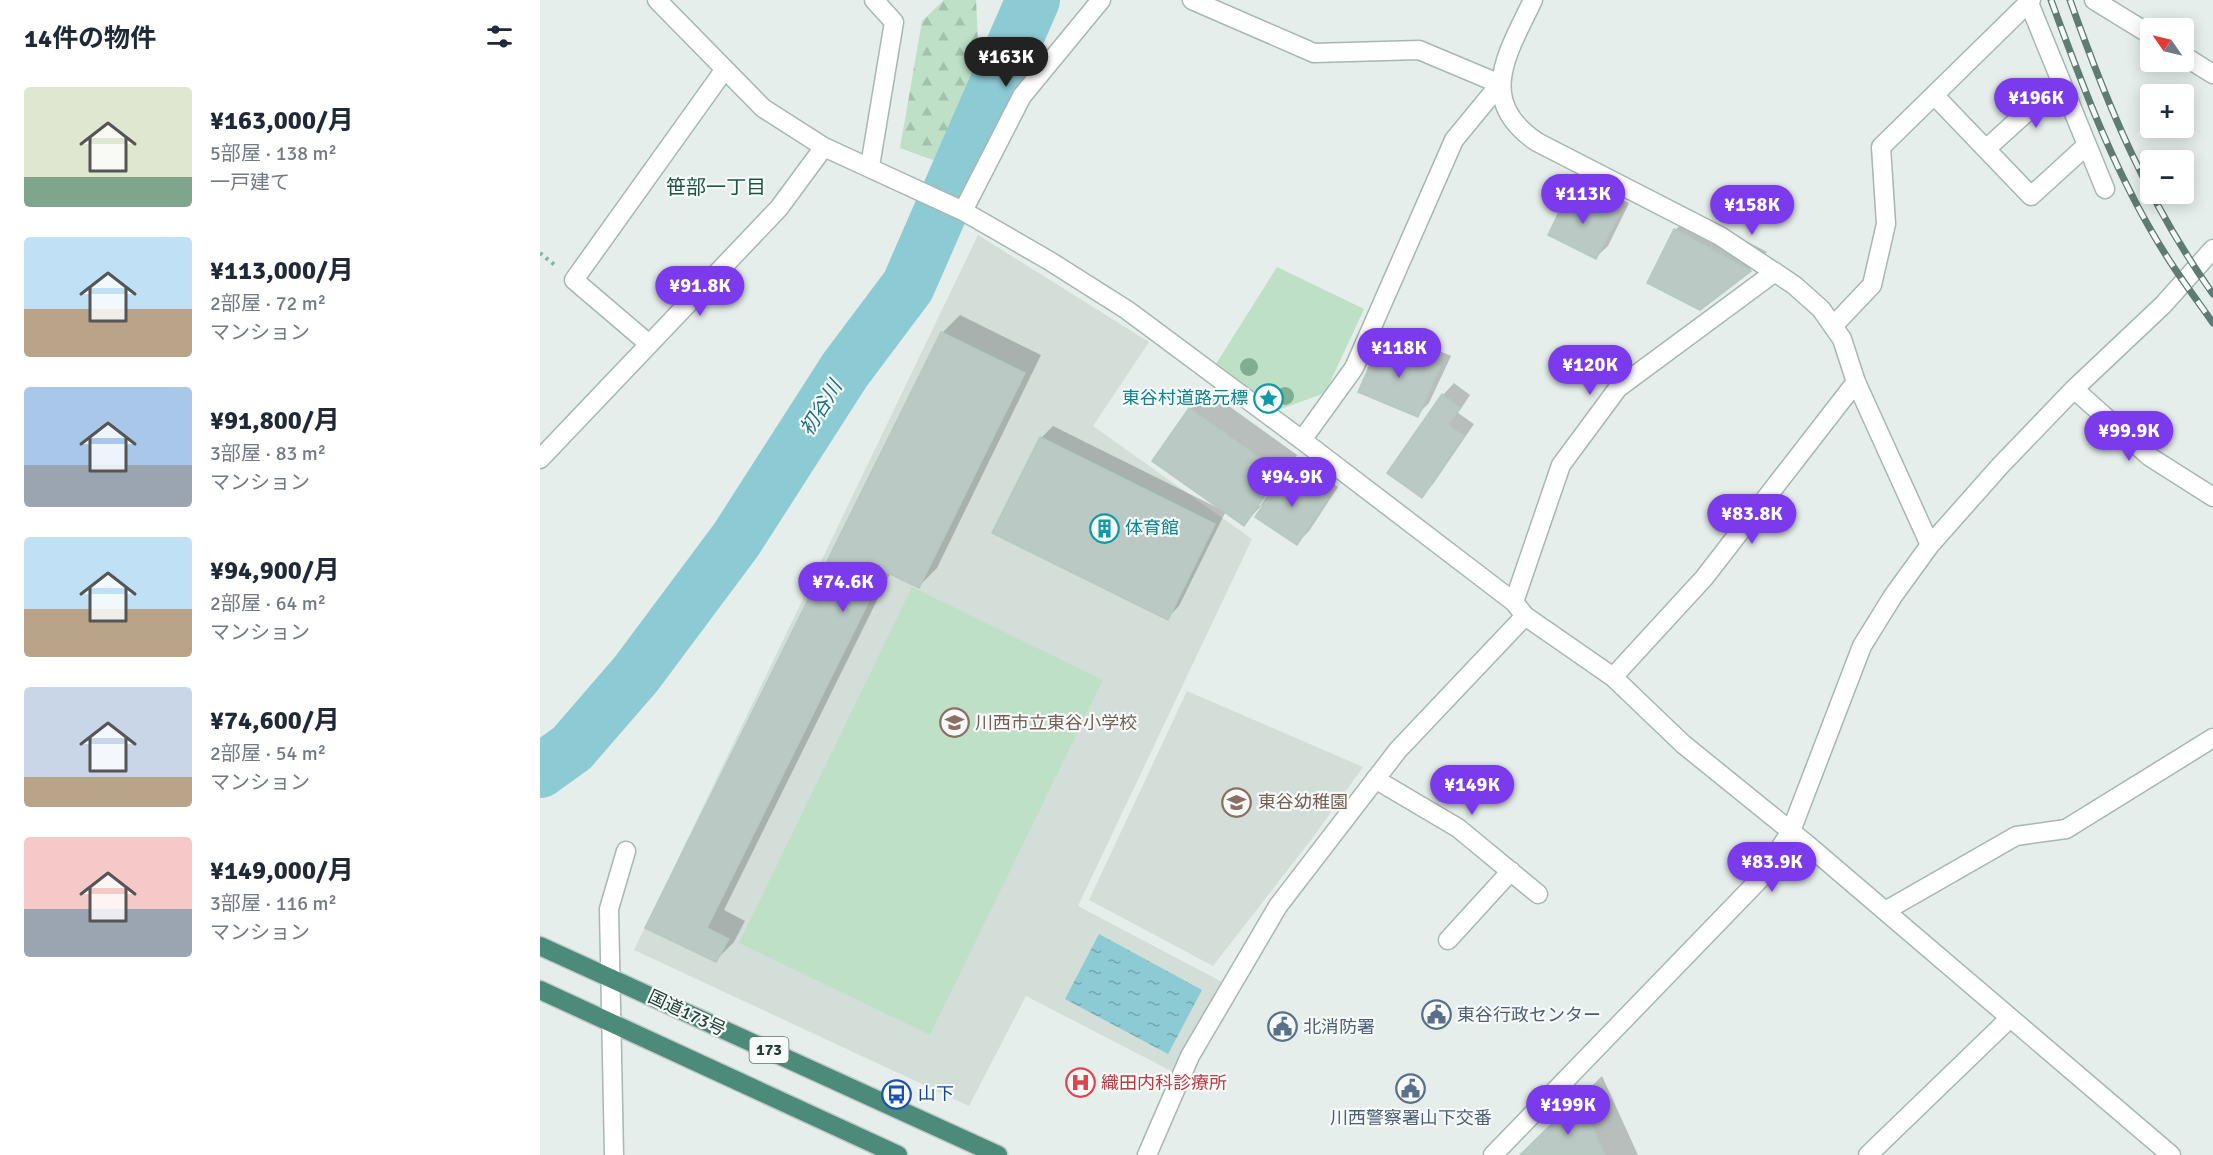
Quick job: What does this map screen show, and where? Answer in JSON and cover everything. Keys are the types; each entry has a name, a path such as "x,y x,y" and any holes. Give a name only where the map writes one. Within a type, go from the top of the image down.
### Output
{"highway":[{"name":"国道173号","path":"540,946 998,1155"},
{"name":"173","path":"540,990 898,1155"}],"street":[{"path":"657,0 763,108 824,147 963,210 1127,310 1302,440 1519,609 1613,677 1683,744 1791,831 2171,1155"},
{"path":"870,166 894,22 874,0"},
{"path":"963,210 1023,96 1101,0"},
{"path":"1192,0 1314,53 1419,50 1500,84"},
{"path":"1533,0 1506,56 1500,84 1505,108 1521,131 1720,236 1808,297 1834,325 1845,346 1856,382 1930,545"},
{"path":"2094,0 2140,28"},
{"path":"1834,325 1872,285 1886,224 1881,147 2030,1 2105,189"},
{"path":"2194,62 2213,74"},
{"path":"649,344 574,280 725,69"},
{"path":"1986,149 2061,81"},
{"path":"1302,440 1354,368 1454,140 1500,84"},
{"path":"1934,95 2031,196 2087,145"},
{"path":"542,455 779,208 824,147"},
{"path":"1493,1155 1760,879 1791,831 1862,646 1930,545 2074,389 2163,305 2213,249"},
{"path":"1147,1155 1190,1056 1278,906 1398,750 1519,609 1561,465 1618,388 1775,272"},
{"path":"1613,677 1704,578 1856,382"},
{"path":"2074,389 2150,457 2213,497"},
{"path":"1885,911 2016,836 2066,829 2213,738"},
{"path":"1375,780 1458,828 1538,894"},
{"path":"614,1155 609,909 626,852"},
{"path":"1448,940 1511,871"},
{"path":"1868,1155 2010,1018"}],"shaded area":[{"name":"川西市立東谷小学校","path":"978,235 1149,342 1093,426 1252,539 1078,906 1224,983 1175,1073 1026,996 969,1106 634,950"},
{"name":"東谷幼稚園","path":"1187,691 1363,767 1314,836 1213,966 1089,900"}],"green space":[{"path":"944,0 976,0 979,59 941,163 900,148 922,21"},
{"path":"1277,267 1364,309 1325,393 1278,410 1216,364"},
{"path":"912,587 1103,680 930,1035 739,943"}],"water":[{"path":"1099,934 1202,990 1168,1054 1065,999"}],"building":[{"path":"1569,192 1619,215 1596,259 1548,235"},
{"path":"1674,229 1751,271 1700,310 1647,283"},
{"path":"941,332 1025,373 919,588 884,571 707,928 729,939 716,962 645,928"},
{"path":"1380,342 1440,367 1418,417 1358,392"},
{"path":"1442,394 1460,408 1448,425 1464,436 1422,498 1387,473"},
{"path":"1189,408 1281,473 1244,526 1152,461"},
{"name":"体育館","path":"1040,437 1215,524 1168,620 992,533"},
{"path":"1286,472 1328,499 1297,545 1255,517"},
{"path":"1579,1097 1605,1155 1520,1155"}],"waterway":[{"name":"初谷川","path":"540,771 572,748 636,674 736,540 845,370 908,286 1033,0"}],"railway":[{"path":"2051,0 2089,101 2118,168 2152,232 2213,323"},
{"path":"2070,0 2099,78 2131,152 2168,224 2213,294"}],"place":[{"name":"東谷村道路元標","path":"1269,398"},
{"name":"体育館","path":"1104,528"},
{"name":"川西市立東谷小学校","path":"954,723"},
{"name":"東谷幼稚園","path":"1237,802"},
{"name":"東谷行政センター","path":"1436,1015"},
{"name":"北消防署","path":"1282,1027"},
{"name":"織田内科診療所","path":"1080,1083"},
{"name":"川西警察署山下交番","path":"1411,1089"},
{"name":"山下","path":"897,1094"}],"district":[{"name":"笹部一丁目","path":"716,187"}]}
